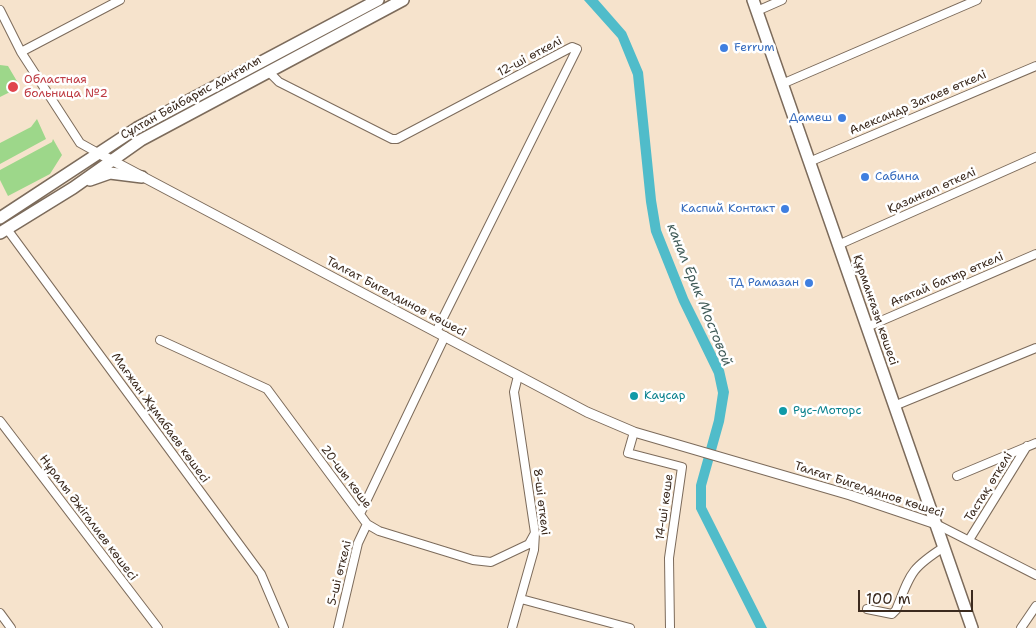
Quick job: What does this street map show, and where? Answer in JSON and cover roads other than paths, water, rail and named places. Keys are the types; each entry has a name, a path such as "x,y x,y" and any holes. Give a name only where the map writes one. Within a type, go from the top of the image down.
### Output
{"main road":[{"name":"Сұлтан Бейбарыс даңғылы","path":"0,218 137,128 378,0"},
{"name":"Сұлтан Бейбарыс даңғылы","path":"3,231 73,188 110,160 141,140 403,0"},
{"name":"Құрманғазы көшесі","path":"755,5 972,628"},
{"path":"73,188 110,173 142,177"}],"street":[{"path":"21,52 120,0"},
{"path":"755,5 782,0"},
{"path":"782,84 977,0"},
{"path":"0,10 21,52 80,143 98,153"},
{"name":"12-ші өткелі","path":"268,72 279,82 392,139 397,139 568,48 577,49 440,334"},
{"name":"Александр Затаев өткелі","path":"809,162 1036,66"},
{"name":"Талғат Бигелдинов көшесі","path":"98,153 587,412 634,432 745,464 936,524 1036,575"},
{"name":"Қазанғап өткелі","path":"838,245 1036,157"},
{"name":"Мағжан Жұмабаев көшесі","path":"3,231 261,574 284,628"},
{"name":"Ағатай батыр өткелі","path":"867,327 1036,254"},
{"path":"360,514 440,334"},
{"name":"20-шы көше","path":"160,340 267,389 367,524 379,531 473,560 491,562 530,544 535,533"},
{"path":"894,406 1036,348"},
{"name":"8-ші өткелі","path":"512,628 534,550 535,533 514,392 518,376"},
{"name":"Нұралы Әжiгалиев көшесi","path":"0,421 158,628"},
{"name":"14-ші көше","path":"634,432 628,453 682,467 669,558 670,628"},
{"name":"Тастақ өткелі","path":"957,476 1036,443"},
{"name":"Тастақ өткелі","path":"969,540 1027,446"},
{"name":"5-ші өткелі","path":"338,628 358,544 367,524"},
{"path":"867,609 892,614 896,610 910,574 920,562 944,547"},
{"path":"521,599 630,628"},
{"path":"1021,628 1036,606"},
{"path":"0,613 11,628"}],"water":[{"name":"канал Ерик Мостовой","path":"584,0 598,0 626,32 643,72 656,200 661,230 688,298 724,370 729,392 724,422 706,486 706,507 767,628 756,628 696,509 696,485 714,420 718,393 714,374 679,302 651,232 646,202 633,75 618,38"}],"place":[{"name":"Ferrum","path":"724,48"},
{"name":"Областная больница №2","path":"13,87"},
{"name":"Дамеш","path":"842,118"},
{"name":"Сабина","path":"865,177"},
{"name":"Каспий Контакт","path":"785,209"},
{"name":"ТД Рамазан","path":"809,283"},
{"name":"Каусар","path":"634,396"},
{"name":"Рус-Моторс","path":"783,411"}]}
